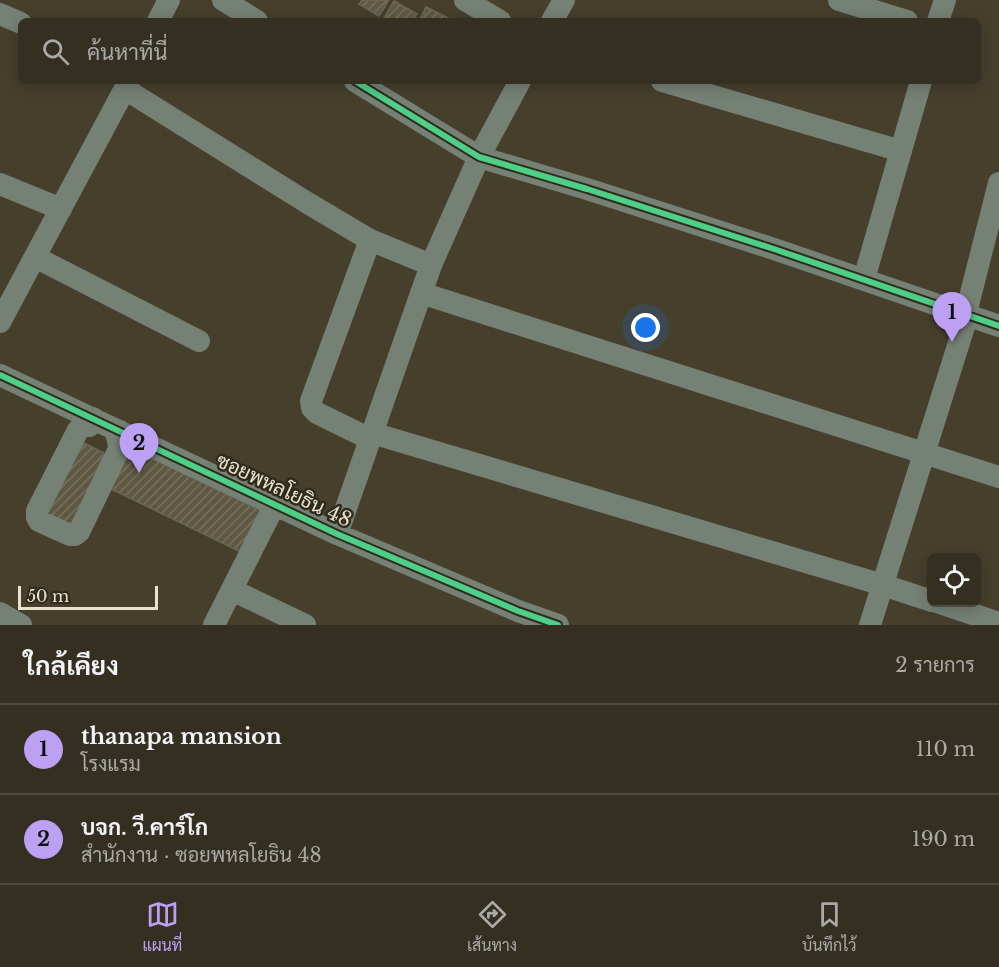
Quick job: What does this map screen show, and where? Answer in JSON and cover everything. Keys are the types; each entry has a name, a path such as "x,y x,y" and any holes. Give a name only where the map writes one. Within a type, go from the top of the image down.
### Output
{"street":[{"path":"160,18 169,0"},
{"path":"223,0 252,18"},
{"path":"465,0 495,18"},
{"path":"554,18 564,0"},
{"path":"839,0 897,18"},
{"path":"939,18 945,0"},
{"path":"0,14 18,22"},
{"path":"360,84 479,157 864,279 999,326"},
{"path":"337,534 431,265 479,157 518,84"},
{"path":"672,84 901,151"},
{"path":"864,279 920,84"},
{"path":"0,322 127,85 306,202 370,240 431,265"},
{"path":"870,625 967,314 999,183"},
{"path":"0,184 60,209"},
{"path":"370,240 311,401 312,408 317,413 371,436 927,599"},
{"path":"35,256 199,340"},
{"path":"421,293 999,477"},
{"name":"ซอยพหลโยธิน 48","path":"0,375 515,618 558,625"},
{"path":"93,418 89,426 83,426 78,430 37,511 39,521 70,535 79,532 119,448 117,437 120,431"},
{"path":"214,625 275,504"},
{"path":"232,590 305,625"},
{"path":"949,607 999,623"},
{"path":"0,614 21,625"}],"building":[{"path":"362,0 389,0 379,16 359,4"},
{"path":"394,1 417,14 414,18 384,18"},
{"path":"426,7 448,18 420,18"},
{"path":"84,443 104,453 73,529 43,514"},
{"path":"125,445 265,513 245,554 105,486"}],"cycle path":[{"path":"360,84 479,157 774,249 999,326"},
{"path":"0,375 337,534 518,611 558,625"}],"place":[{"name":"thanapa mansion","path":"952,342"},
{"name":"บจก. วี.คาร์โก","path":"139,473"}]}
